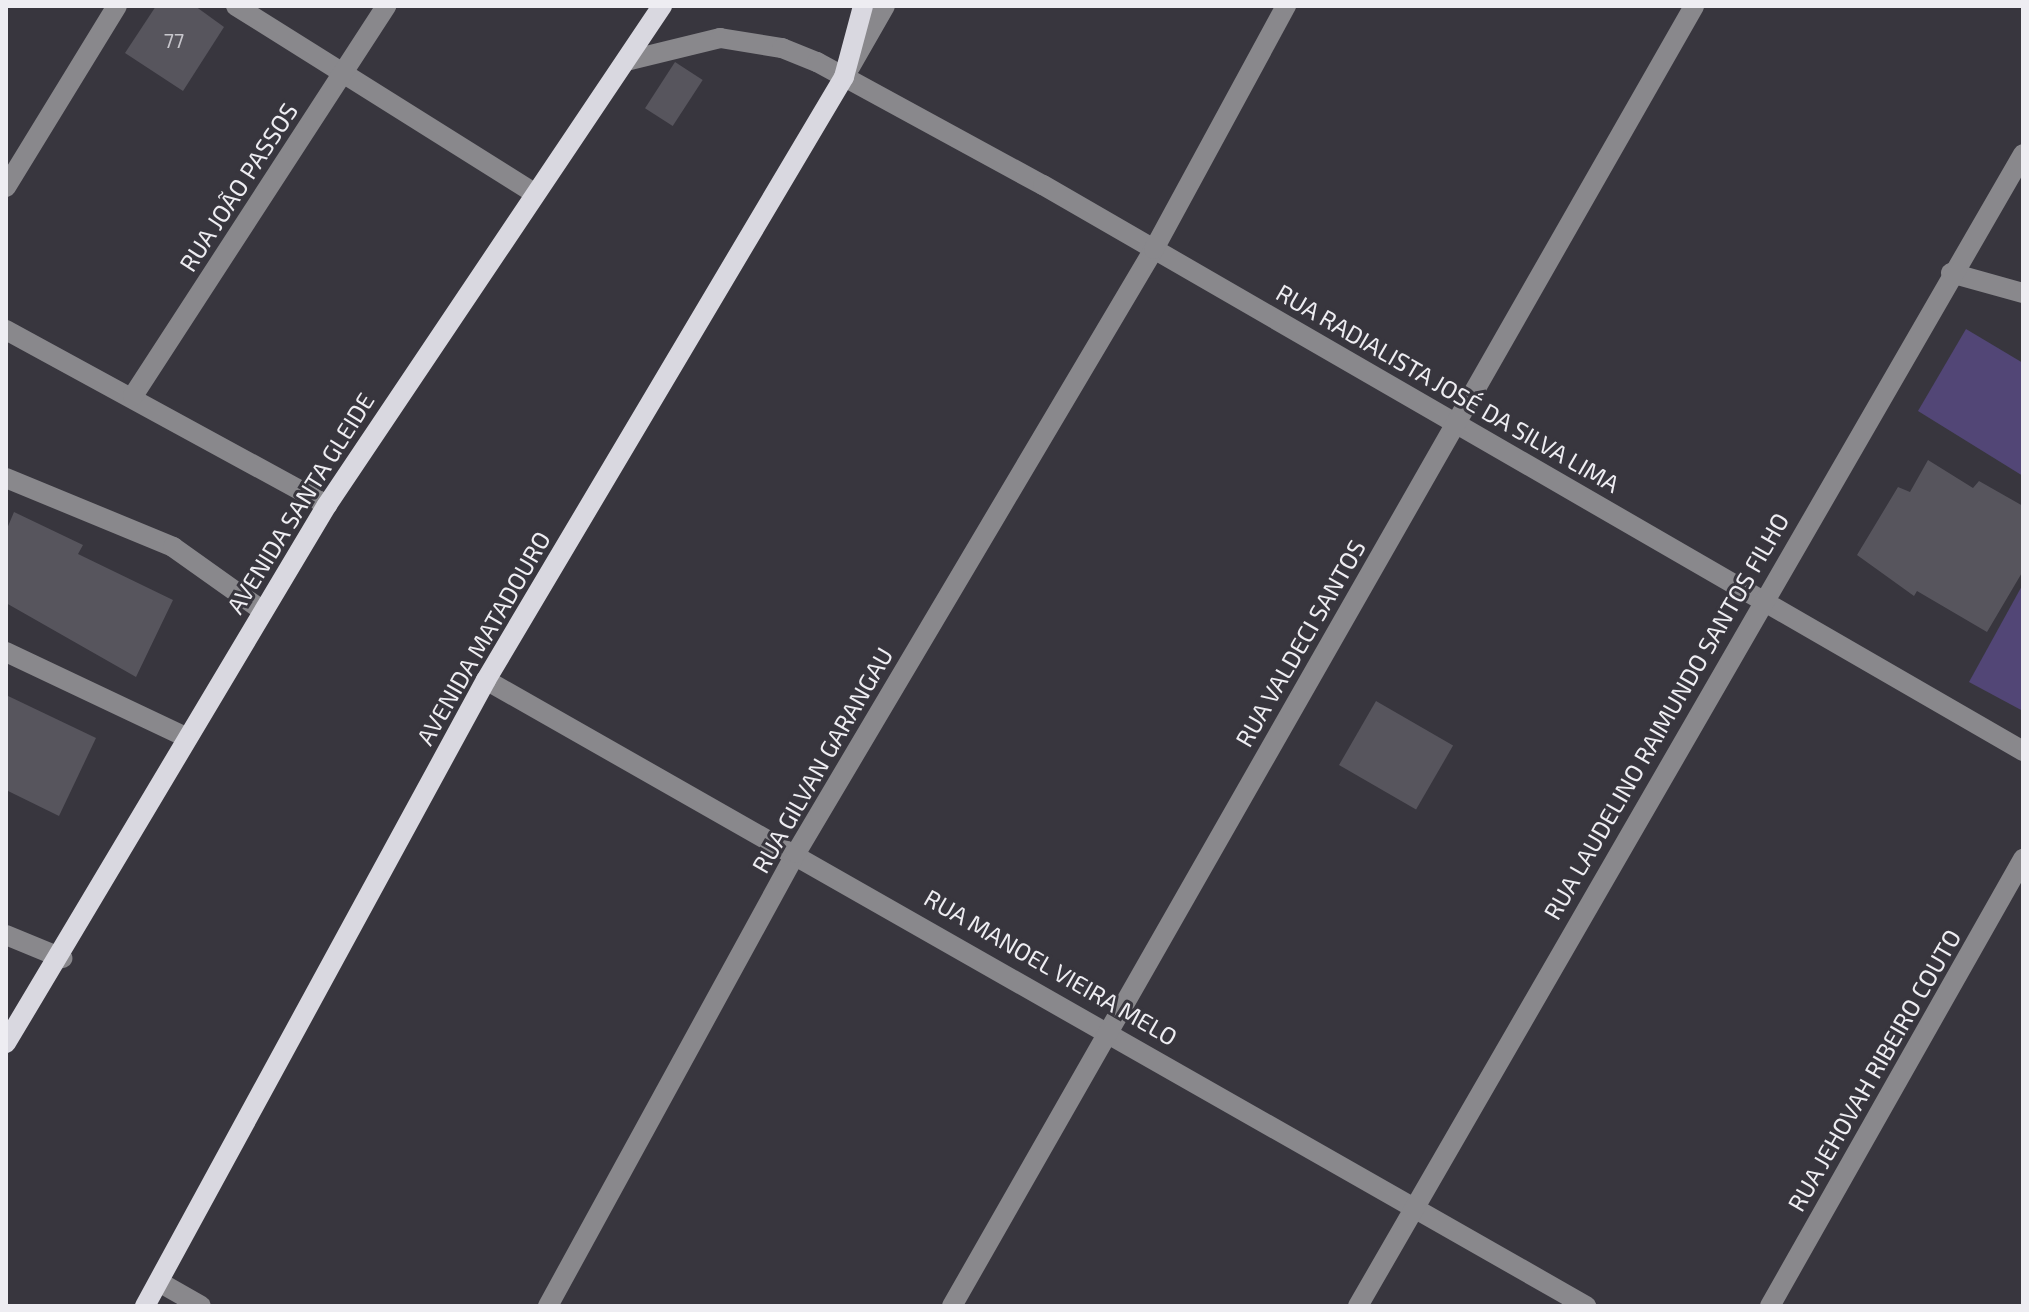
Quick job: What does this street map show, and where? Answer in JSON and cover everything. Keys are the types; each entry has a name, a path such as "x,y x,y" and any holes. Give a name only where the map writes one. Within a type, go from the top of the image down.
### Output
{"main road":[{"name":"AVENIDA SANTA GLEIDE","path":"6,1043 62,958 184,736 327,505 532,192 662,6"},
{"path":"844,77 863,6"},
{"name":"AVENIDA MATADOURO","path":"145,1306 486,680 844,77"}],"street":[{"path":"6,187 117,6"},
{"path":"236,6 532,192"},
{"name":"RUA JOÃO PASSOS","path":"133,396 386,6"},
{"name":"AVENIDA MATADOURO","path":"844,77 885,6"},
{"name":"RUA GILVAN GARANGAU","path":"548,1306 796,853 1154,249 1286,6"},
{"name":"RUA VALDECI SANTOS","path":"952,1306 1694,6"},
{"name":"RUA RADIALISTA JOSÉ DA SILVA LIMA","path":"626,61 693,40 747,39 844,77 1154,249 2023,751"},
{"name":"RUA LAUDELINO RAIMUNDO SANTOS FILHO","path":"1358,1306 1762,599 2023,154"},
{"path":"1951,273 2023,293"},
{"path":"6,330 133,396 327,505"},
{"path":"6,478 173,547 263,611"},
{"path":"6,652 184,736"},
{"name":"RUA MANOEL VIEIRA MELO","path":"486,680 1110,1030 1586,1306"},
{"name":"RUA JEHOVAH RIBEIRO COUTO","path":"1770,1306 2023,859"},
{"path":"6,935 62,958"},
{"path":"159,1282 201,1306"}],"shaded area":[{"path":"1966,329 2023,363 2023,476 1918,411"},
{"path":"2023,584 2023,711 1969,682"}],"building":[{"path":"156,6 195,6 224,27 183,91 125,53"},
{"path":"675,62 703,80 673,126 645,108"},
{"path":"1928,460 1973,488 1979,481 2023,506 2023,571 1987,632 1917,591 1914,596 1857,555 1898,487 1910,492"},
{"path":"14,512 83,545 78,554 173,600 136,677 6,603 6,531"},
{"path":"6,695 96,738 59,816 6,790"},
{"path":"1376,701 1453,746 1416,810 1339,765"}]}
